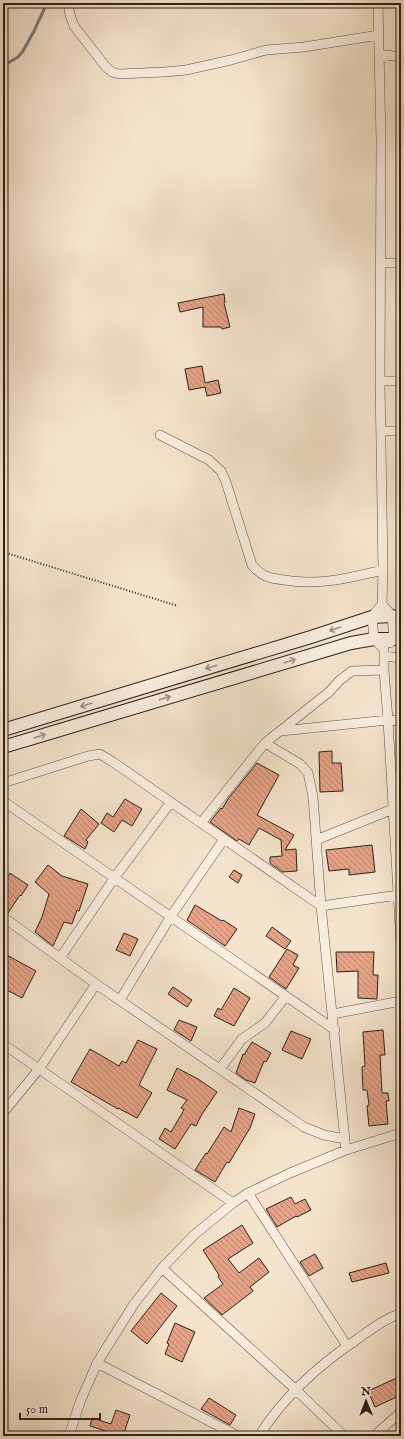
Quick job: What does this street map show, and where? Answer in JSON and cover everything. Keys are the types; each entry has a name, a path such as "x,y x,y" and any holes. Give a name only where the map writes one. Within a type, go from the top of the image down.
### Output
{"main road":[{"path":"3,730 311,637 372,617 396,617"},
{"path":"3,747 351,643 374,639 398,639"}],"street":[{"path":"68,3 74,26 106,67 112,72 119,74 186,70 231,60 266,50 304,47 379,35"},
{"path":"378,3 381,140 380,381 383,570 382,604 372,617 374,639 384,653 401,944"},
{"path":"379,54 401,57"},
{"path":"381,263 401,263"},
{"path":"380,381 401,381"},
{"path":"381,431 401,431"},
{"path":"160,435 209,460 221,471 226,482 252,565 264,576 301,583 322,583 347,579 383,570"},
{"path":"382,604 396,617 398,639 384,653"},
{"path":"384,653 401,658"},
{"path":"202,823 265,743 329,692 340,680 352,671 384,670"},
{"path":"281,731 388,720 401,721"},
{"path":"265,743 300,764 308,774 313,796 321,906 335,1030 346,1150"},
{"path":"3,783 88,756 100,754 321,906 398,896"},
{"path":"3,801 335,1030"},
{"path":"60,958 115,877 171,802"},
{"path":"316,840 393,809"},
{"path":"120,1000 171,916 224,839"},
{"path":"3,917 96,984 304,1127 324,1136 345,1139"},
{"path":"3,1113 38,1069 96,984"},
{"path":"220,1069 242,1039 265,1023 286,996"},
{"path":"333,1014 401,1001"},
{"path":"3,1044 233,1204"},
{"path":"69,1436 80,1402 97,1363 134,1304 162,1268 194,1236 248,1193 290,1173 346,1150 401,1133"},
{"path":"248,1193 347,1346"},
{"path":"162,1268 295,1389 344,1436"},
{"path":"259,1436 270,1417 295,1389 347,1346 386,1319 401,1313"},
{"path":"97,1363 238,1436"},
{"path":"374,1436 401,1412"}],"path":[{"path":"3,552 178,606"}],"building":[{"path":"224,294 224,303 230,327 222,329 221,327 203,327 203,307 180,312 178,303"},
{"path":"202,366 205,383 218,380 221,393 207,396 205,387 189,390 185,369"},
{"path":"332,751 332,763 341,763 343,791 320,792 319,752"},
{"path":"257,763 279,775 257,815 294,835 285,850 296,849 297,871 282,872 270,863 270,857 282,856 281,840 259,828 249,845 239,839 237,841 210,822 221,808 222,809 228,799"},
{"path":"125,799 142,809 132,826 122,820 114,832 101,823 107,813 113,817"},
{"path":"81,809 99,824 86,840 88,842 85,849 64,836"},
{"path":"372,845 375,872 349,875 349,869 329,871 326,850"},
{"path":"48,865 62,876 88,884 79,911 77,910 72,924 64,922 53,946 35,932 42,917 49,894 35,882"},
{"path":"234,870 242,875 238,883 229,877"},
{"path":"10,873 28,885 8,913 3,911 3,884"},
{"path":"195,905 237,929 225,946 187,920"},
{"path":"272,927 291,941 285,949 266,936"},
{"path":"124,933 138,939 130,956 116,950"},
{"path":"287,949 298,955 293,965 299,968 286,989 269,977"},
{"path":"336,952 374,952 373,975 378,975 377,999 358,998 358,971 337,972"},
{"path":"3,953 36,971 22,998 3,988"},
{"path":"173,987 192,1000 187,1007 168,994"},
{"path":"234,988 250,998 234,1026 214,1016 218,1008 221,1010"},
{"path":"179,1020 197,1027 191,1041 174,1030"},
{"path":"383,1030 385,1055 380,1055 382,1093 388,1093 389,1101 386,1101 388,1124 369,1126 367,1090 363,1090 362,1067 365,1066 363,1032"},
{"path":"291,1031 311,1039 302,1059 282,1050"},
{"path":"138,1040 157,1049 139,1085 152,1093 137,1118 71,1082 90,1049 119,1066 122,1061 126,1063"},
{"path":"252,1042 271,1053 266,1062 264,1061 255,1083 246,1080 236,1073 243,1054 244,1055"},
{"path":"177,1068 198,1079 217,1092 202,1114 196,1126 191,1124 175,1149 159,1139 165,1128 171,1132 184,1110 181,1108 187,1100 167,1090"},
{"path":"239,1108 255,1114 250,1128 229,1163 227,1162 215,1182 195,1170 224,1127 231,1132"},
{"path":"291,1197 295,1204 305,1199 311,1210 297,1217 296,1216 277,1227 266,1209"},
{"path":"242,1225 253,1243 228,1259 239,1273 259,1258 269,1272 250,1287 253,1291 222,1315 204,1298 223,1284 203,1250"},
{"path":"315,1254 323,1268 309,1276 300,1262"},
{"path":"386,1263 389,1273 352,1282 349,1273"},
{"path":"161,1293 177,1306 147,1344 131,1331"},
{"path":"175,1323 195,1332 182,1362 165,1354 169,1344 167,1343"},
{"path":"401,1376 401,1395 375,1407 368,1391"},
{"path":"209,1398 236,1415 230,1425 201,1409"},
{"path":"116,1410 130,1415 123,1436 115,1436 115,1434 90,1426 92,1418 111,1424"}],"waterway":[{"path":"3,66 18,57 23,51 47,3"}]}
